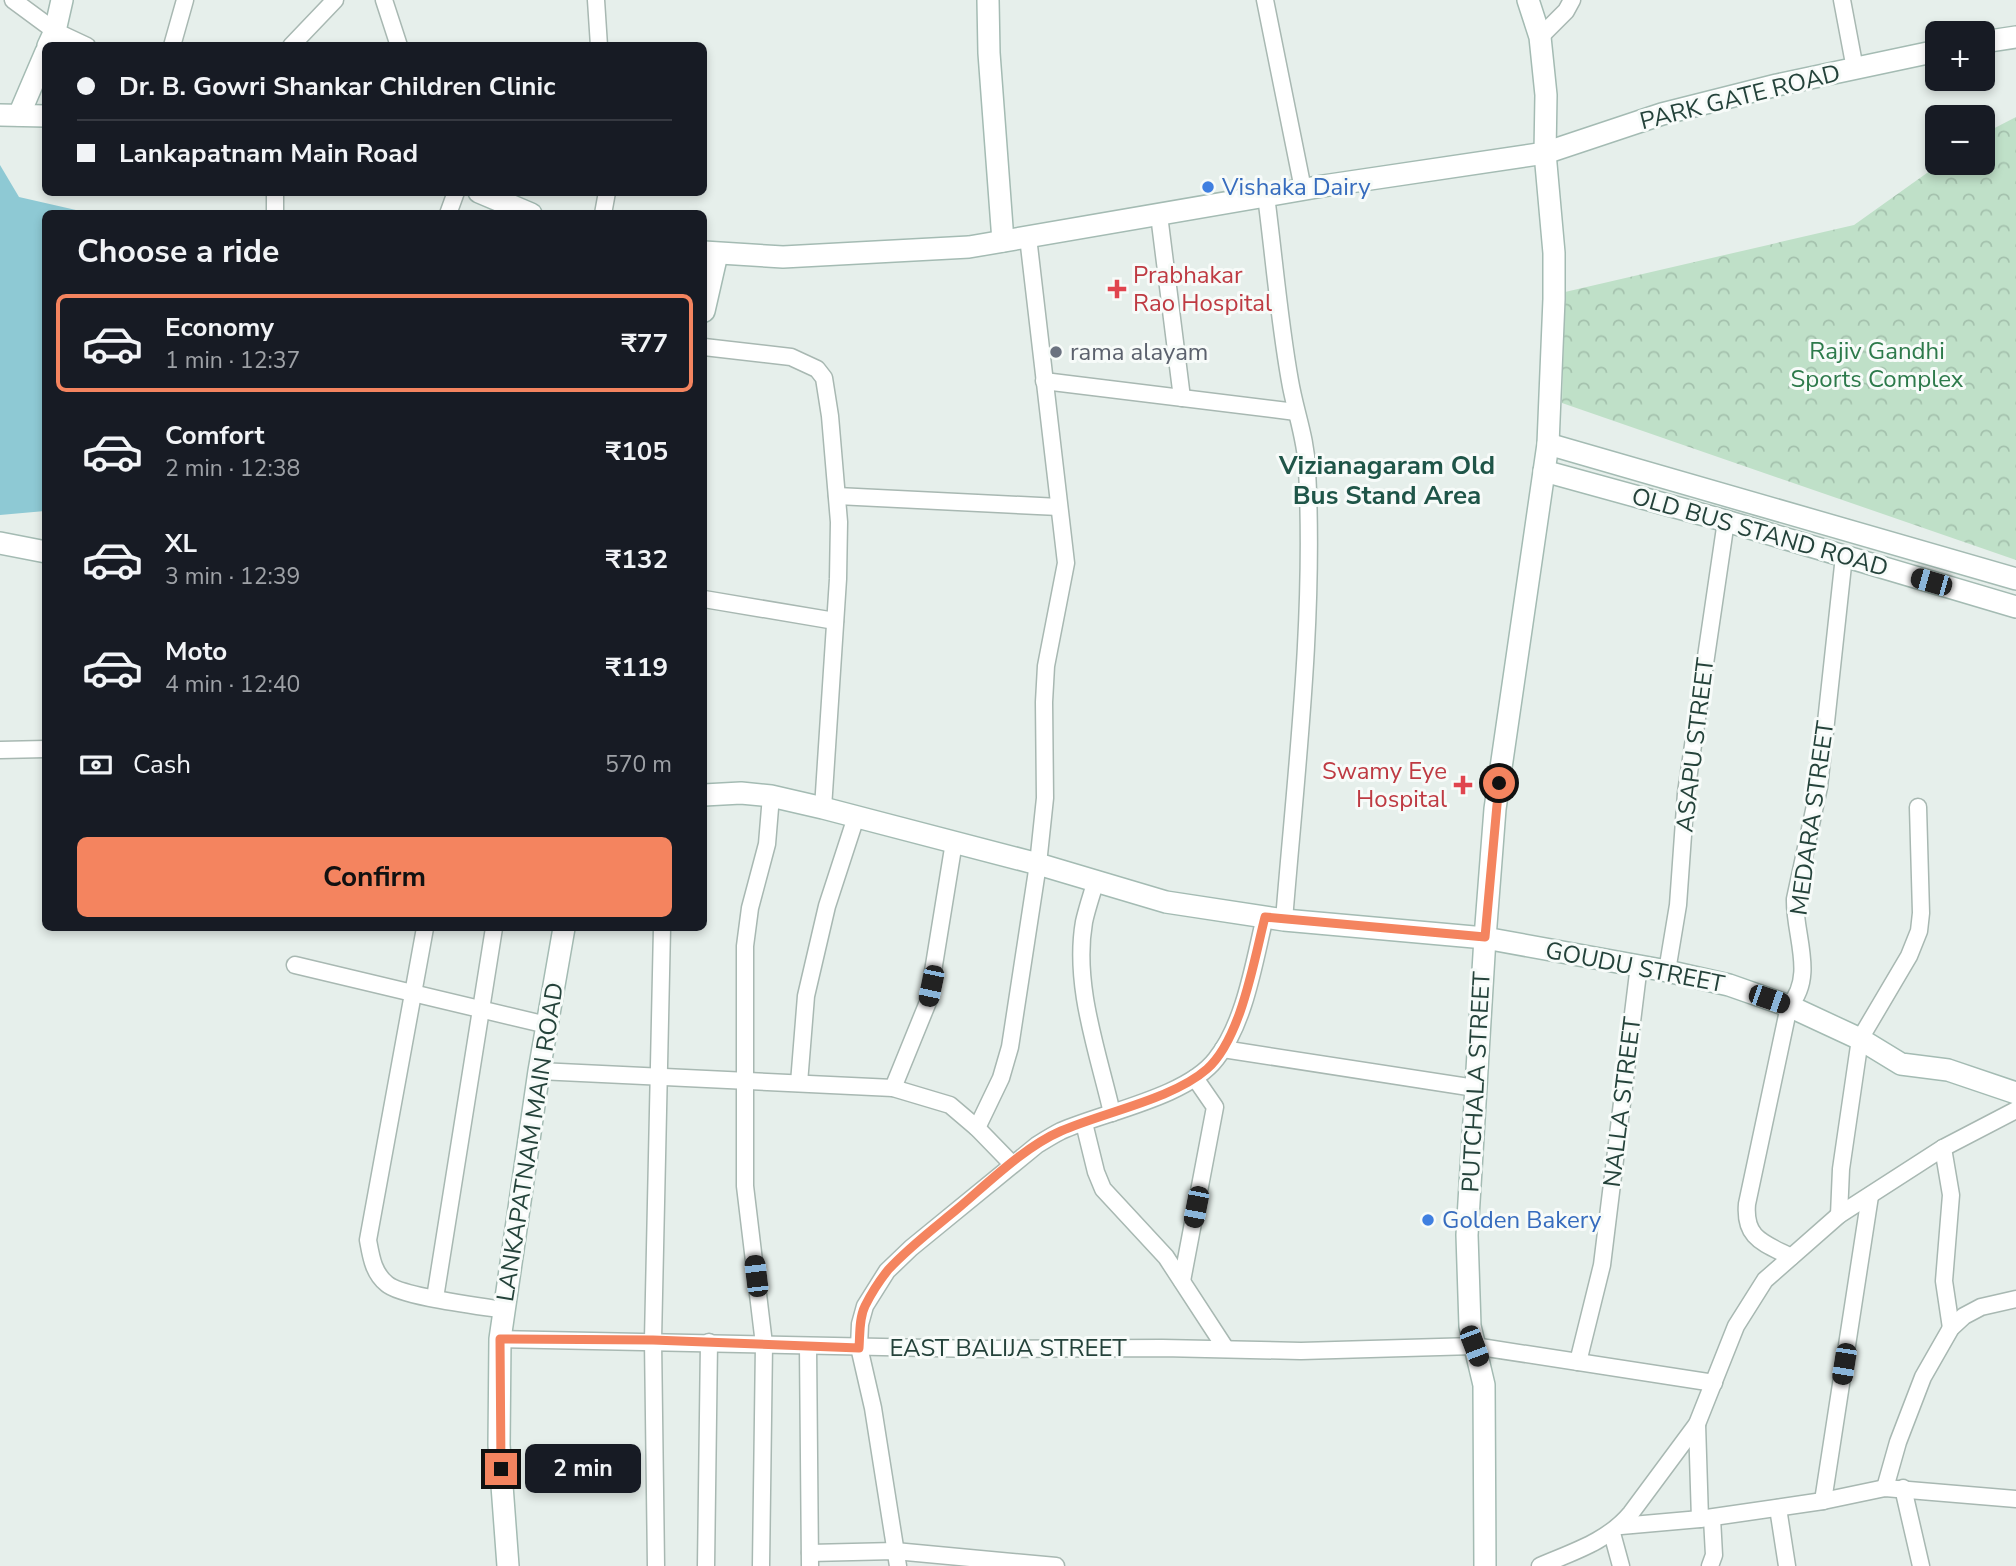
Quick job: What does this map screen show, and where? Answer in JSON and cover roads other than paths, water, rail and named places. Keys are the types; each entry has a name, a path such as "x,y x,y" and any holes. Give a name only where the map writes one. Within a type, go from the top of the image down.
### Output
{"street":[{"path":"13,0 52,38 70,42"},
{"path":"52,38 62,0"},
{"path":"173,42 185,0"},
{"path":"295,42 335,0"},
{"path":"384,0 398,42"},
{"path":"596,0 599,42"},
{"path":"988,0 989,53 1003,242"},
{"path":"1265,0 1303,189"},
{"name":"PUTCHALA STREET","path":"1485,1566 1484,1385 1474,1346 1468,1290 1467,1235 1475,1088 1495,809 1548,444 1554,299 1554,253 1545,153 1546,95 1540,37 1528,0"},
{"path":"1540,37 1566,11 1572,0"},
{"path":"1842,0 1855,69"},
{"path":"1995,40 2016,37"},
{"name":"PARK GATE ROAD","path":"710,253 783,257 869,254 1003,242 1303,189 1545,153 1662,114 1777,85 1925,54"},
{"path":"42,59 9,115 42,116"},
{"path":"488,196 522,210"},
{"path":"897,1559 873,1408 859,1348 860,1324 865,1306 887,1271 911,1248 1037,1145 1060,1131 1158,1096 1208,1069 1223,1049 1274,919 1303,687 1308,587 1306,443 1289,379 1266,196"},
{"path":"1159,215 1182,398"},
{"path":"977,1128 1001,1078 1010,1047 1038,864 1045,798 1046,666 1066,563 1028,237"},
{"path":"707,282 710,253"},
{"path":"707,347 792,357 817,369 824,378 839,522 823,808"},
{"path":"1044,381 1296,412"},
{"name":"OLD BUS STAND ROAD","path":"1548,444 2016,579"},
{"name":"OLD BUS STAND ROAD","path":"1544,471 1726,521 2016,607"},
{"path":"837,496 1059,507"},
{"name":"ASAPU STREET","path":"1667,971 1678,905 1686,793 1726,521"},
{"path":"0,543 42,551"},
{"name":"MEDARA STREET","path":"1791,1257 1750,1231 1745,1219 1789,1006 1800,989 1803,971 1802,952 1794,917 1819,787 1844,556"},
{"path":"707,600 835,621"},
{"path":"0,750 42,749"},
{"name":"GOUDU STREET","path":"707,795 741,793 771,796 823,808 1038,864 1166,902 1274,919 1485,937 1639,965 1729,985 1789,1006 1860,1039 1901,1063 1948,1070 2016,1093"},
{"path":"761,1566 764,1344 746,1198 744,1080 746,928 767,844 771,796"},
{"path":"1839,1215 1841,1169 1860,1039 1909,956 1919,932 1921,913 1918,807"},
{"path":"799,1083 806,996 827,906 856,817"},
{"path":"893,1088 928,1002 954,842"},
{"path":"1096,880 1084,922 1083,977 1086,1003 1112,1113"},
{"path":"424,931 368,1240 371,1258 377,1273 387,1285 403,1292 504,1310"},
{"path":"435,1298 493,931"},
{"name":"LANKAPATNAM MAIN ROAD","path":"508,1566 499,1445 500,1339 539,1071 563,931"},
{"path":"656,1566 653,1340 662,931"},
{"path":"295,965 547,1025"},
{"name":"NALLA STREET","path":"1578,1362 1602,1265 1639,965"},
{"path":"1223,1049 1475,1088"},
{"path":"539,1071 893,1088 950,1105 1012,1164"},
{"path":"1182,1281 1215,1107 1195,1078"},
{"path":"1539,1566 1577,1558 1617,1529 1697,1423 1736,1326 1765,1280 1839,1215 1943,1147 2016,1110"},
{"path":"1084,1123 1103,1189 1147,1233 1166,1257 1226,1349"},
{"path":"1943,1147 1951,1195 1944,1281 1951,1328"},
{"path":"1823,1501 1870,1196"},
{"path":"1885,1488 1898,1443 1923,1377 1951,1328 1980,1307 2016,1299"},
{"name":"EAST BALIJA STREET","path":"500,1339 653,1340 859,1348 1301,1351 1474,1346 1714,1383"},
{"path":"706,1566 709,1342"},
{"path":"808,1346 810,1560 897,1559 1056,1566"},
{"path":"1697,1423 1706,1519 1713,1555 1710,1566"},
{"path":"1617,1529 1778,1508 1885,1488 2016,1499"},
{"path":"1903,1488 1921,1566"},
{"path":"1778,1508 1787,1566"},
{"path":"1617,1529 1621,1566"}],"water":[{"path":"0,165 19,197 76,210 42,210 42,511 0,515"}],"place":[{"name":"Vishaka Dairy","path":"1208,187"},
{"name":"Prabhakar Rao Hospital","path":"1117,289"},
{"name":"rama alayam","path":"1056,352"},
{"name":"Swamy Eye Hospital","path":"1463,785"},
{"name":"Golden Bakery","path":"1428,1220"}],"district":[{"name":"Vizianagaram Old Bus Stand Area","path":"1387,480"}],"park label":[{"name":"Rajiv Gandhi Sports Complex","path":"1877,365"}]}
